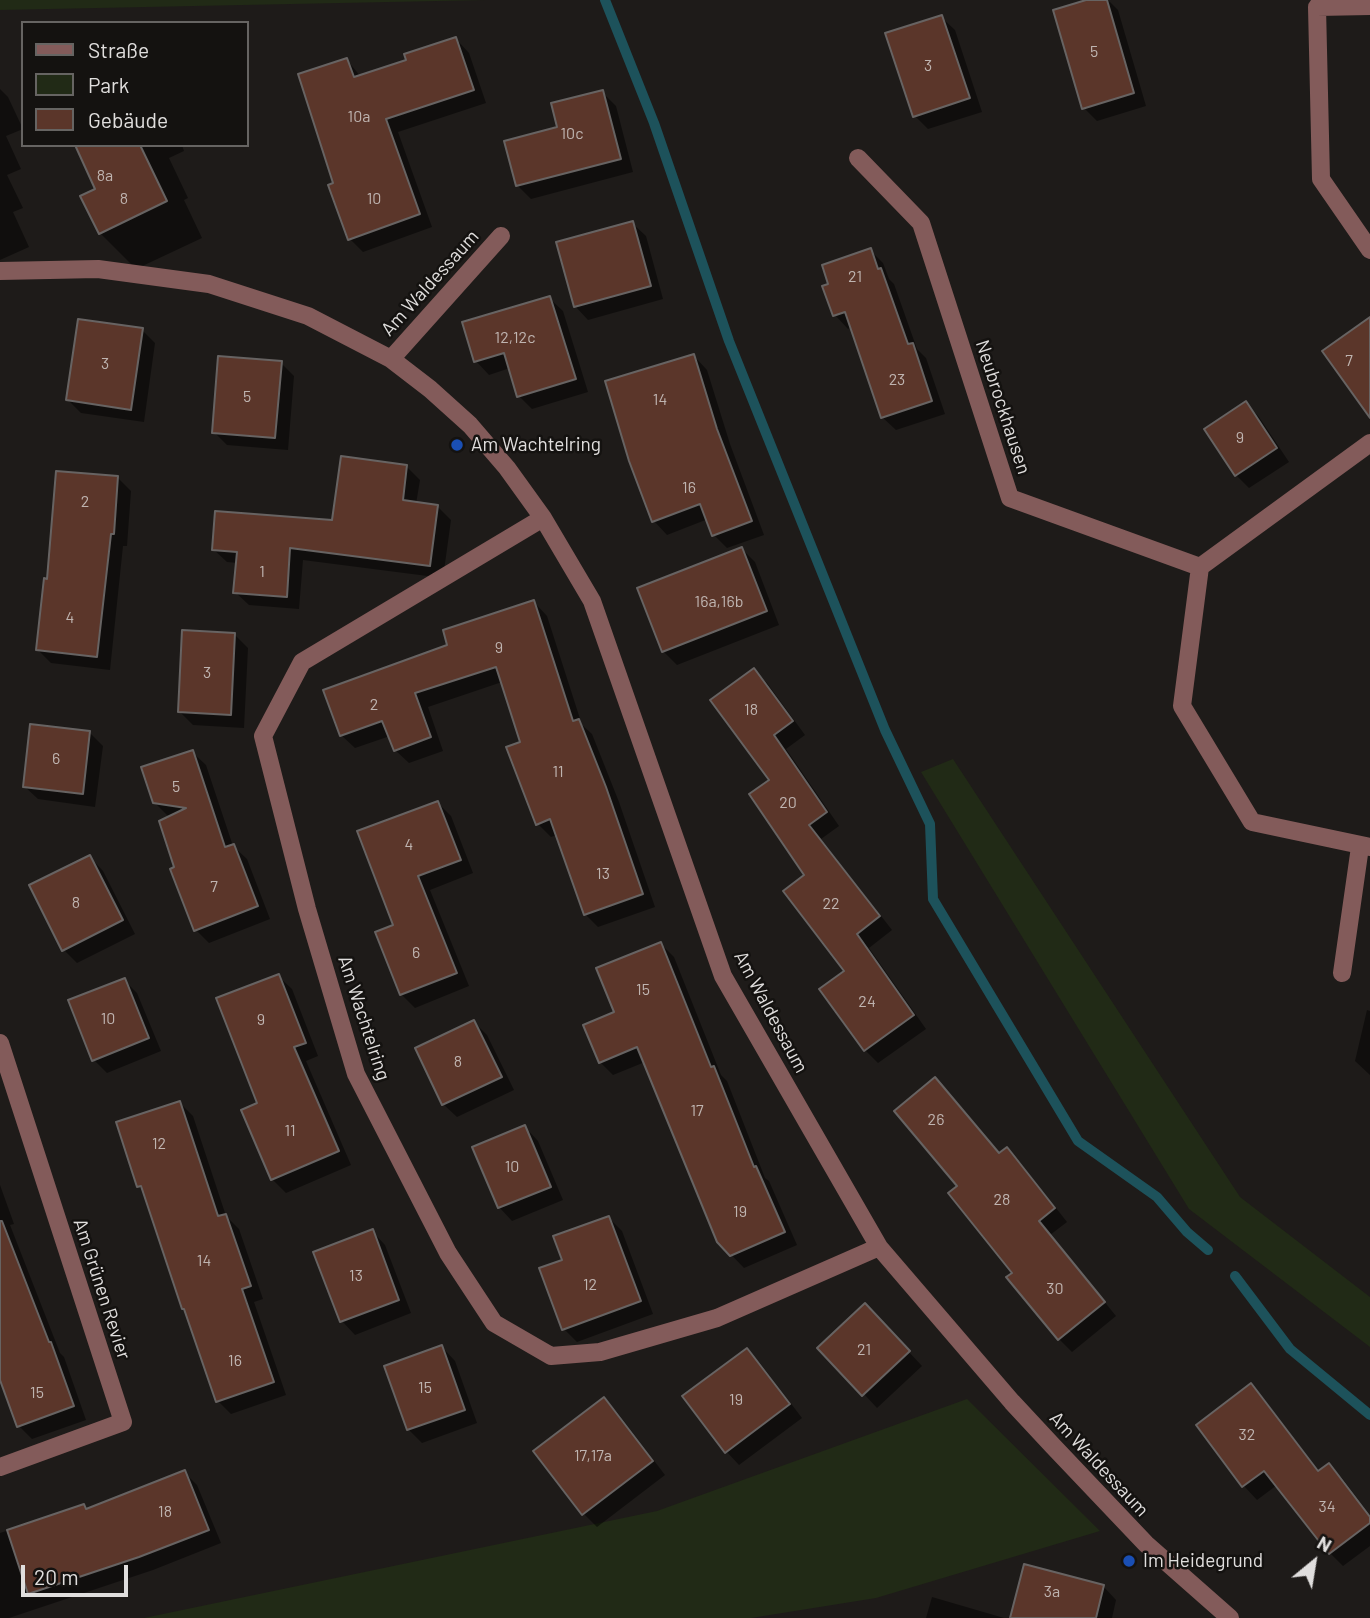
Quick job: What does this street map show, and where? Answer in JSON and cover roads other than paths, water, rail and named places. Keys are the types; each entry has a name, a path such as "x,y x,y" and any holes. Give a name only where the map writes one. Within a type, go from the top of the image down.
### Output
{"street":[{"path":"1370,6 1317,7 1321,178 1370,250"},
{"name":"Neubrockhausen","path":"858,158 921,223 1010,498 1200,567"},
{"name":"Am Waldessaum","path":"391,359 501,236"},
{"name":"Am Waldessaum","path":"0,271 98,269 209,284 308,316 391,359 430,388 470,425 507,468 543,518 592,601 723,976 879,1247 1012,1402 1136,1534 1229,1618"},
{"path":"1342,973 1365,847 1252,822 1182,706 1200,567 1370,443"},
{"name":"Am Wachtelring","path":"543,518 302,662 263,736 307,909 356,1074 448,1253 494,1323 551,1356 600,1352 717,1318 879,1247"},
{"name":"Am Grünen Revier","path":"0,1043 123,1423 0,1467"}],"waterway":[{"path":"605,0 654,123 729,341 885,730 930,824 933,899 1078,1141 1157,1197 1187,1232 1208,1250"},
{"path":"1235,1276 1290,1349 1370,1415"}],"place":[{"name":"Am Wachtelring","path":"457,445"},
{"name":"Im Heidegrund","path":"1129,1561"}]}
